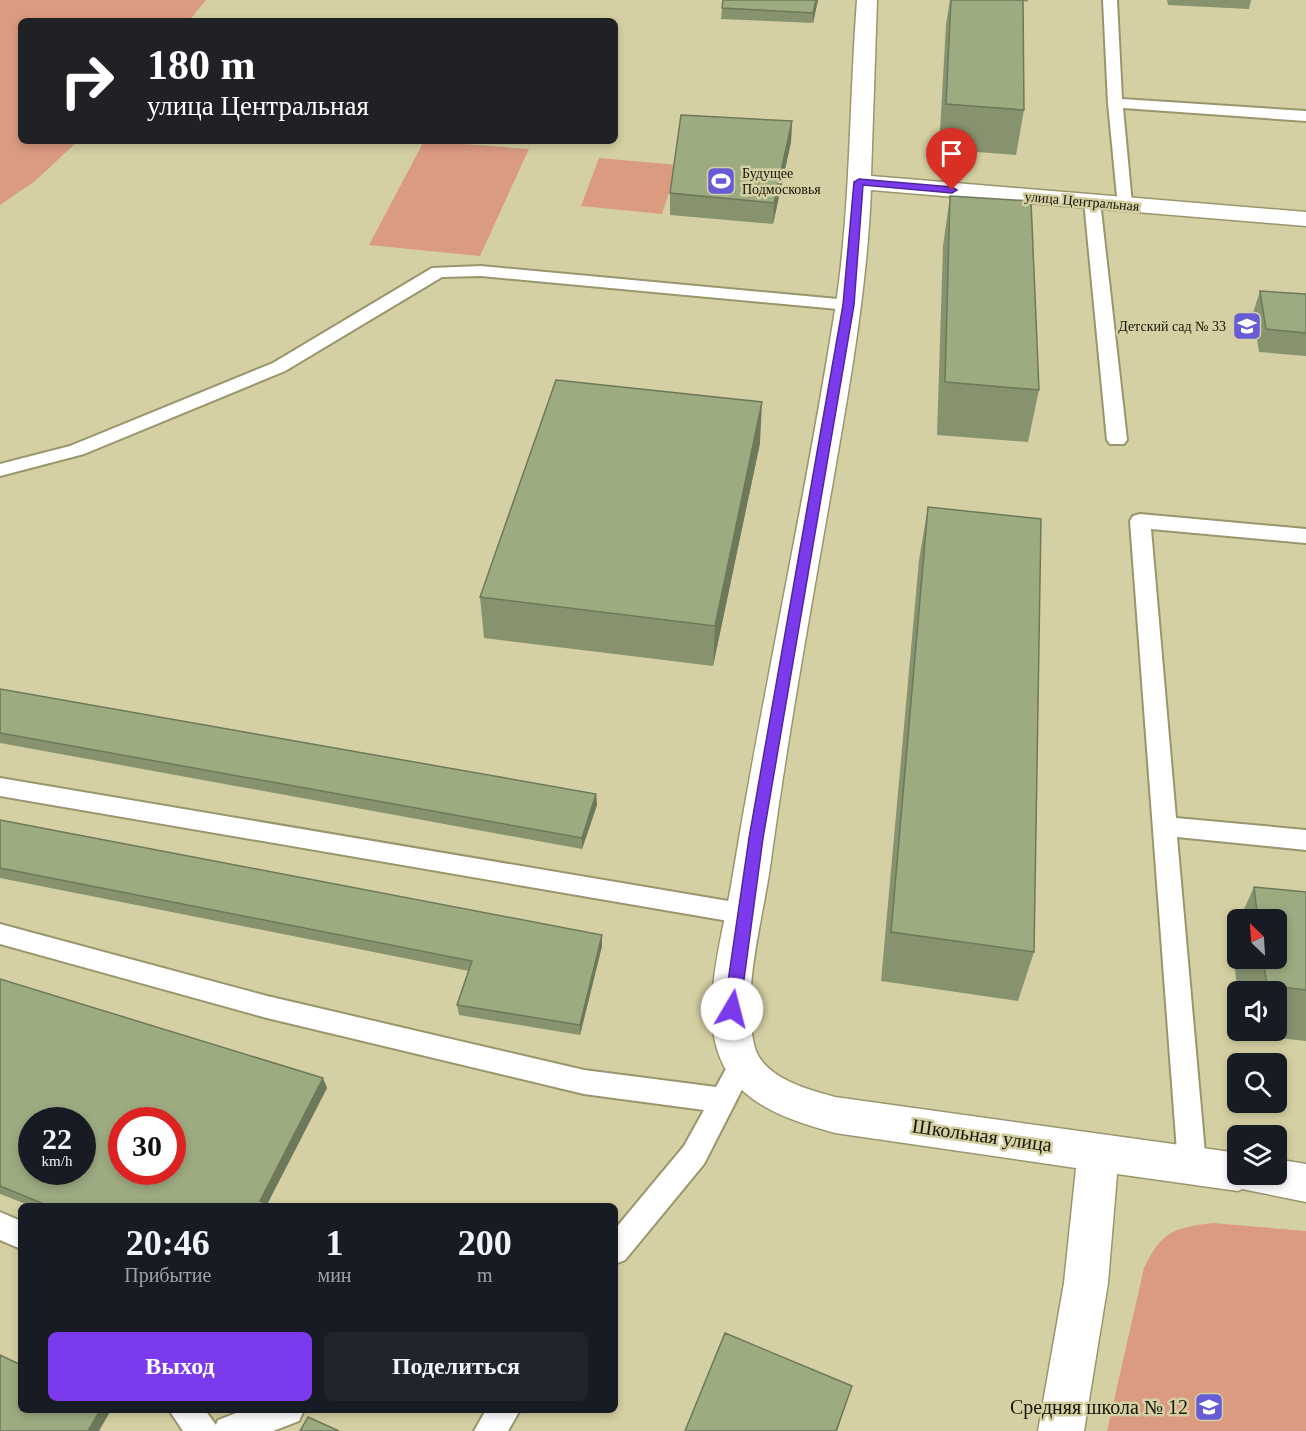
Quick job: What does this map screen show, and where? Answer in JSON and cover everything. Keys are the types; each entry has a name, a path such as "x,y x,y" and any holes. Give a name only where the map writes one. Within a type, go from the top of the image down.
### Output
{"street":[{"path":"742,1062 737,1053 733,1032 732,1009 756,838 849,305 859,182 867,0"},
{"name":"улица Центральная","path":"859,182 1306,219"},
{"name":"Школьная улица","path":"742,1062 749,1074 776,1094 799,1105 835,1115 1227,1170"},
{"path":"1061,1431 1086,1283 1098,1151"},
{"path":"1287,1180 1306,1183"}],"lane":[{"path":"1110,0 1115,103 1124,204"},
{"path":"1115,103 1306,116"},
{"path":"1092,201 1117,440"},
{"path":"0,470 77,450 279,367 438,272 482,271 849,305"},
{"path":"1192,1165 1140,521 1306,536"},
{"path":"0,787 441,864 746,914"},
{"path":"1165,826 1306,840"},
{"path":"0,934 267,1007 584,1082 723,1100"},
{"path":"618,1247 665,1193 694,1155 742,1062"},
{"path":"0,1226 18,1234"},
{"path":"187,1413 202,1431"},
{"path":"229,1431 280,1413"},
{"path":"490,1431 502,1413"}],"shaded area":[{"path":"0,0 206,0 191,18 18,18 18,144 75,144 35,181 0,205"},
{"path":"422,144 463,144 529,149 480,256 369,245"},
{"path":"599,158 678,165 662,214 581,206"},
{"path":"1213,1223 1306,1231 1306,1431 1107,1431 1144,1268 1150,1256 1163,1239 1170,1234 1188,1227"}],"building":[{"path":"723,0 816,0 813,13 722,8"},
{"path":"951,0 1023,0 1024,110 946,104"},
{"name":"Будущее Подмосковья","path":"681,115 792,121 774,203 670,193"},
{"path":"950,196 1031,201 1039,390 945,382"},
{"path":"1260,291 1306,294 1306,333 1266,329"},
{"path":"556,380 762,402 715,626 480,597"},
{"path":"928,507 1041,519 1034,952 891,932"},
{"path":"0,689 596,794 582,838 0,733"},
{"path":"0,820 602,935 580,1025 457,1005 472,961 0,868"},
{"path":"1254,887 1306,892 1306,990 1287,988 1287,981 1266,981 1265,969 1287,969 1287,909 1257,909"},
{"path":"0,979 323,1078 260,1201 266,1203 42,1203 0,1186"},
{"path":"725,1333 852,1386 836,1431 685,1431"},
{"path":"0,1355 18,1364 18,1413 98,1413 88,1431 0,1431"},
{"path":"308,1417 339,1431 300,1431"}],"place":[{"name":"Будущее Подмосковья","path":"721,181"},
{"name":"Детский сад № 33","path":"1247,326"},
{"name":"Средняя школа № 12","path":"1209,1407"}],"route":[{"path":"732,1009 756,838 849,305 859,182 952,190"}]}
